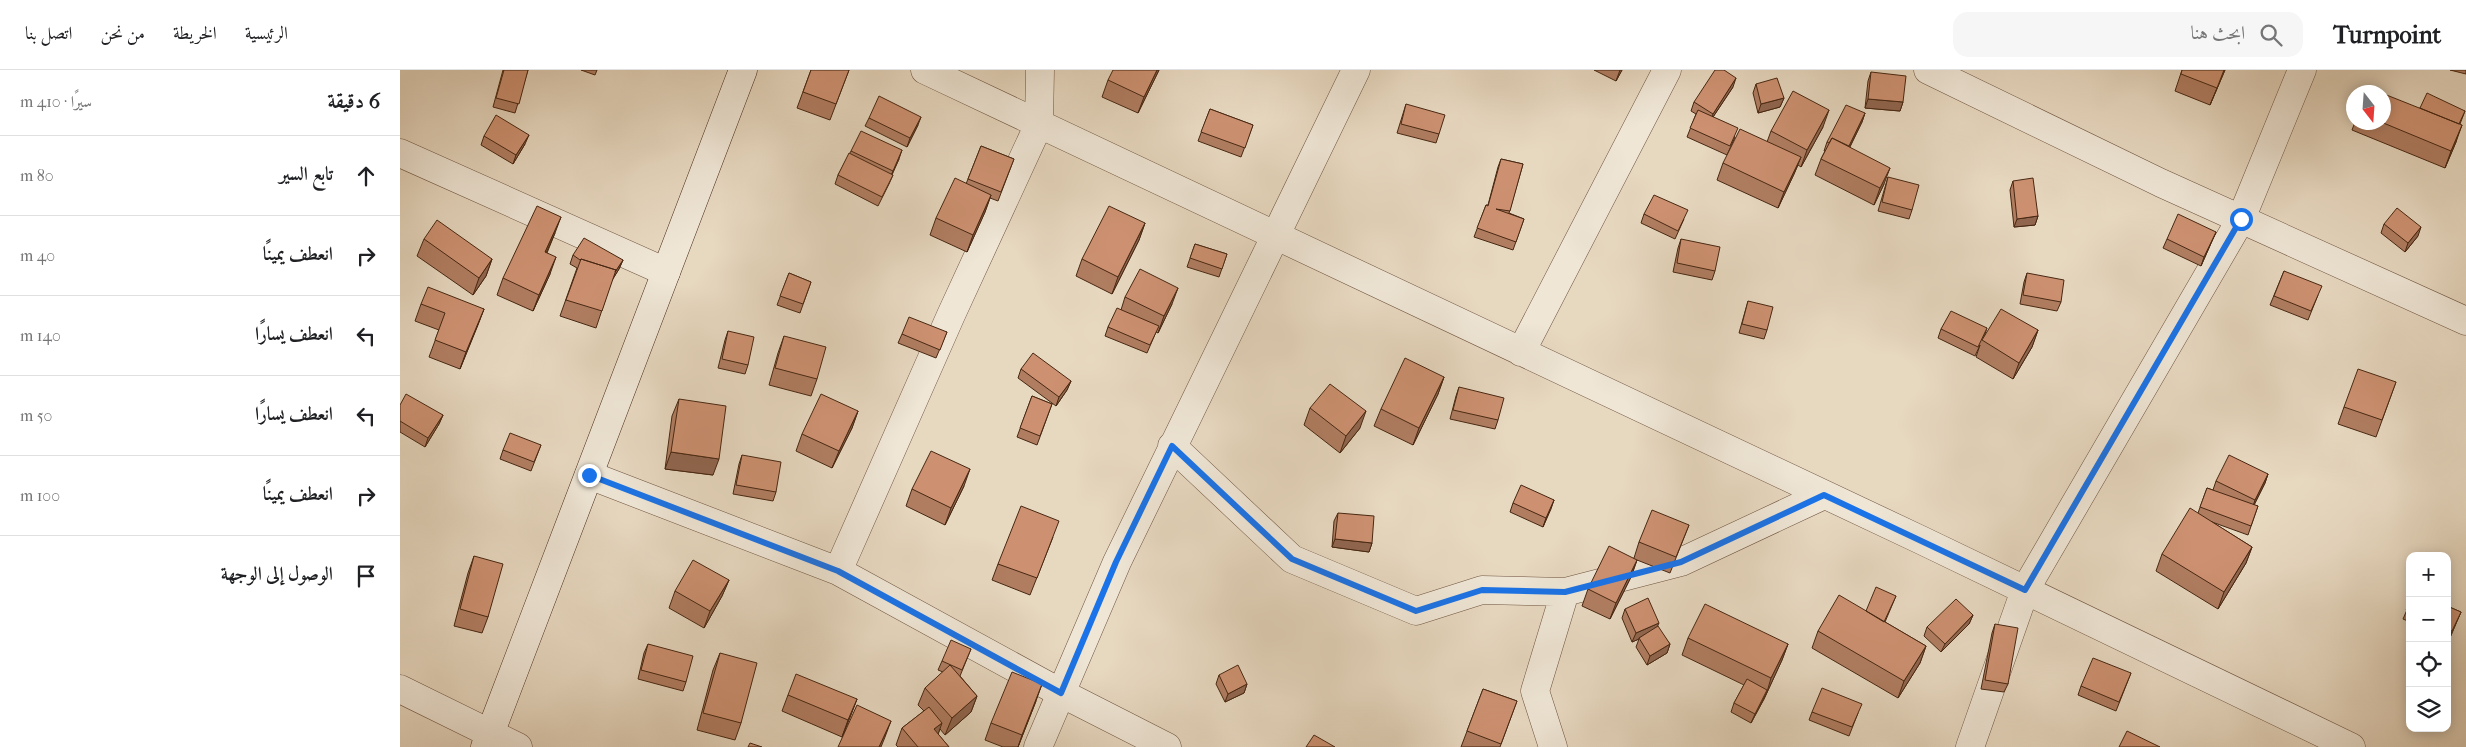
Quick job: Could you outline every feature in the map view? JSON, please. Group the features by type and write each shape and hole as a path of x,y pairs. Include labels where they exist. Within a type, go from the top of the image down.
{"street":[{"path":"488,740 744,70"},
{"path":"925,70 2025,590 2351,747"},
{"path":"838,571 951,315 1039,124 1040,70"},
{"path":"1038,747 1116,562 1356,70"},
{"path":"1521,352 1667,70"},
{"path":"1928,70 2241,219 2466,321"},
{"path":"1970,747 2025,590 2241,219 2302,70"},
{"path":"400,152 666,272"},
{"path":"1172,446 1292,559 1416,611 1482,590 1565,592 1681,562 1824,495"},
{"path":"589,475 838,571 1061,693 1168,747"},
{"path":"1553,747 1536,691 1565,592"},
{"path":"400,689 488,740 518,747"}],"building":[{"path":"504,70 528,70 519,104 496,98"},
{"path":"811,70 849,70 836,104 803,92"},
{"path":"1113,70 1157,70 1144,97 1108,80"},
{"path":"1715,70 1724,70 1736,78 1713,114 1694,102"},
{"path":"2182,70 2224,70 2217,88 2181,74"},
{"path":"1871,72 1906,76 1903,102 1868,99"},
{"path":"1777,78 1784,98 1761,104 1756,84"},
{"path":"1793,91 1829,110 1807,150 1771,131"},
{"path":"2427,93 2465,111 2459,124 2420,108"},
{"path":"879,96 921,117 910,138 869,118"},
{"path":"2391,97 2462,125 2451,151 2391,126"},
{"path":"1406,104 1445,115 1439,134 1401,124"},
{"path":"1846,105 1865,113 1849,146 1832,138 1829,143 1827,142"},
{"path":"1210,109 1253,125 1245,148 1201,132"},
{"path":"1698,110 1738,128 1730,146 1690,128"},
{"path":"496,115 529,135 516,155 484,136"},
{"path":"1740,129 1801,157 1784,192 1723,163"},
{"path":"861,131 902,150 893,171 851,151"},
{"path":"1832,138 1890,168 1880,188 1821,159"},
{"path":"981,146 1014,159 1001,192 968,179"},
{"path":"849,153 893,175 882,197 838,175"},
{"path":"1501,159 1523,164 1510,211 1496,209 1524,219 1516,242 1477,228 1486,205 1488,206"},
{"path":"1888,177 1919,185 1912,210 1882,202"},
{"path":"955,178 991,195 973,235 936,218"},
{"path":"2033,178 2038,216 2017,219 2013,181"},
{"path":"1654,195 1688,210 1678,231 1644,214"},
{"path":"537,206 561,217 545,252 556,257 539,295 503,278"},
{"path":"1109,206 1145,223 1118,277 1082,259"},
{"path":"2397,208 2421,227 2408,243 2384,224"},
{"path":"2178,214 2216,232 2204,257 2167,239"},
{"path":"437,220 492,259 479,278 424,239"},
{"path":"584,238 623,260 615,272 616,270 580,260 573,255"},
{"path":"1681,239 1720,247 1715,271 1677,263"},
{"path":"1195,244 1227,254 1222,269 1190,258"},
{"path":"581,259 616,270 602,311 566,300"},
{"path":"1140,269 1178,288 1164,316 1125,297"},
{"path":"2284,271 2322,286 2311,311 2274,296"},
{"path":"789,273 811,282 803,304 780,296"},
{"path":"2027,273 2064,280 2061,302 2023,295"},
{"path":"428,287 484,309 466,352 435,340 445,313 421,304"},
{"path":"1748,301 1773,307 1767,330 1742,324"},
{"path":"1117,308 1159,326 1150,345 1108,327"},
{"path":"2001,309 2038,330 2019,363 1982,340"},
{"path":"1951,311 1987,328 1978,347 1941,329"},
{"path":"909,317 947,332 940,350 902,334"},
{"path":"728,331 754,337 748,365 722,359"},
{"path":"784,336 826,347 817,379 775,368"},
{"path":"1033,353 1071,381 1059,397 1021,369"},
{"path":"1405,358 1444,377 1419,428 1381,409"},
{"path":"2358,369 2396,382 2382,420 2344,407"},
{"path":"1330,384 1366,411 1346,436 1310,408"},
{"path":"1459,387 1504,398 1498,420 1453,410"},
{"path":"406,394 443,415 428,438 400,421 400,405"},
{"path":"821,394 858,411 839,451 802,434"},
{"path":"1032,396 1052,404 1040,436 1020,428"},
{"path":"679,399 726,406 719,459 671,452"},
{"path":"510,433 541,445 534,462 503,450"},
{"path":"931,451 970,469 951,508 912,489"},
{"path":"742,455 781,462 776,492 736,485"},
{"path":"2229,455 2268,474 2255,500 2216,481"},
{"path":"1521,485 1554,500 1546,518 1513,503"},
{"path":"2207,488 2258,506 2251,526 2200,507"},
{"path":"1021,506 1059,521 1037,578 998,564"},
{"path":"2190,508 2252,547 2224,592 2162,554"},
{"path":"1652,510 1689,525 1676,557 1639,542"},
{"path":"1338,513 1374,516 1372,543 1335,539"},
{"path":"1609,546 1637,560 1616,603 1588,589"},
{"path":"474,556 503,564 488,617 460,609"},
{"path":"693,560 729,580 710,611 675,591"},
{"path":"1876,587 1896,596 1884,622 1866,611"},
{"path":"1839,595 1926,646 1904,681 1818,631"},
{"path":"1648,598 1659,623 1636,633 1625,609"},
{"path":"1956,599 1973,615 1945,644 1927,627"},
{"path":"1705,604 1788,644 1771,678 1688,638"},
{"path":"2451,608 2461,612 2451,631"},
{"path":"1995,624 2018,628 2008,684 1985,680"},
{"path":"1658,626 1670,644 1650,656 1639,638"},
{"path":"951,640 971,649 962,670 942,661"},
{"path":"648,644 693,656 686,682 641,670"},
{"path":"720,653 757,663 741,723 703,713"},
{"path":"2093,658 2131,673 2119,702 2081,686"},
{"path":"950,665 977,696 952,718 925,688"},
{"path":"1238,665 1247,684 1228,694 1219,675"},
{"path":"1012,672 1042,684 1022,735 991,723"},
{"path":"796,674 857,699 848,720 788,695"},
{"path":"1747,679 1767,690 1755,714 1734,703"},
{"path":"1822,688 1862,704 1852,727 1812,712"},
{"path":"1483,689 1517,701 1501,744 1467,731"},
{"path":"857,705 891,721 879,747 838,747"},
{"path":"929,707 942,723 934,729 949,747 918,747 902,728"},
{"path":"2127,731 2160,747 2119,747"},
{"path":"1314,735 1335,747 1306,747"},
{"path":"750,743 762,747 748,747"}],"route":[{"path":"589,475 838,571 1061,693 1116,562 1172,446 1292,559 1416,611 1482,590 1565,592 1681,562 1824,495 2025,590 2241,219"}]}
